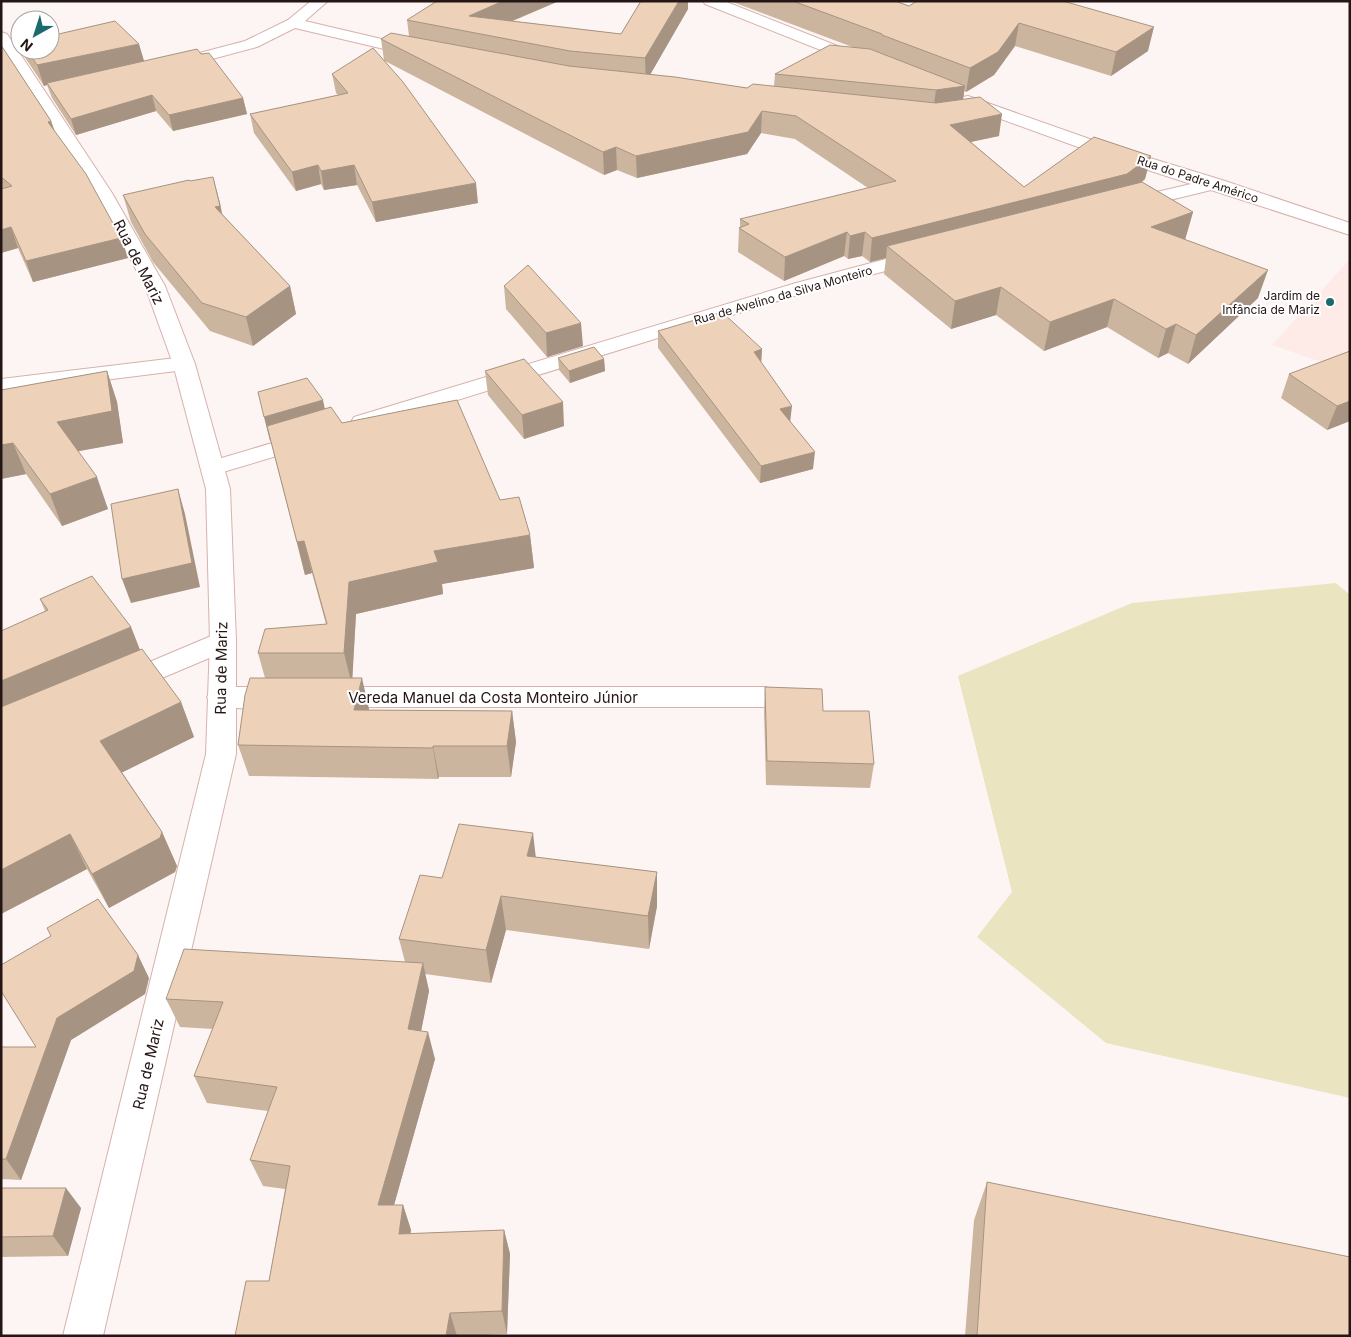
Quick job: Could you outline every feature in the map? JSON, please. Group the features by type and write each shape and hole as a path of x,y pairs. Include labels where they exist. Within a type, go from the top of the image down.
{"street":[{"path":"164,66 251,44 293,23 321,1"},
{"path":"710,1 881,68"},
{"path":"293,23 388,46 436,55"},
{"name":"Rua de Mariz","path":"1,37 49,92 155,286 184,364 218,489 223,641 221,754 83,1336"},
{"name":"Rua do Padre Américo","path":"954,95 1095,147 1215,184 1350,229"},
{"path":"958,115 992,110"},
{"path":"1110,208 1215,184"},
{"name":"Rua de Avelino da Silva Monteiro","path":"213,468 803,286 937,252"},
{"path":"1,386 184,364"},
{"path":"99,695 223,641"},
{"name":"Vereda Manuel da Costa Monteiro Júnior","path":"221,697 766,697"}],"shaded area":[{"name":"Jardim de Infância de Mariz","path":"1350,259 1350,372 1272,345"},
{"path":"1336,583 1350,595 1350,1098 1106,1043 977,937 1012,892 958,676 1132,603"}],"building":[{"path":"437,1 503,1 469,16 621,34 641,1 679,1 645,58 570,51 407,20"},
{"path":"793,1 895,1 909,6 917,1 1063,1 1154,27 1116,52 1019,23 998,52 970,68"},
{"path":"115,21 139,44 37,65 34,60 60,60 60,34"},
{"path":"391,33 569,66 675,77 747,88 753,84 936,103 980,97 1002,114 950,125 1024,187 1094,137 1151,156 1127,174 872,238 865,232 850,236 847,232 785,257 739,228 749,224 740,219 896,181 796,116 762,111 748,132 636,156 616,147 603,152 381,39"},
{"path":"1,45 51,121 48,122 86,174 121,238 26,261 11,227 1,230 1,189 12,186 1,177"},
{"path":"830,45 870,49 965,86 936,90 775,74"},
{"path":"373,48 403,82 476,183 372,202 354,165 321,171 318,165 292,172 250,114 348,93 332,74"},
{"path":"197,49 201,54 209,53 243,98 169,115 152,95 71,119 47,83"},
{"path":"213,177 220,206 215,207 290,286 246,317 202,303 145,234 123,195 189,180"},
{"path":"1142,182 1193,212 1151,227 1268,270 1196,335 1176,324 1166,329 1114,299 1050,322 1001,287 955,301 887,246"},
{"path":"528,265 581,323 546,333 504,286"},
{"path":"722,312 762,349 754,352 792,406 780,409 815,452 761,466 658,331"},
{"path":"594,347 604,359 569,371 558,358"},
{"path":"1350,351 1350,401 1337,406 1289,374"},
{"path":"524,359 563,402 522,415 485,371"},
{"path":"107,371 112,411 57,422 97,477 50,494 13,443 1,445 1,390"},
{"path":"307,378 323,400 264,417 258,392"},
{"path":"457,400 500,500 519,497 530,535 434,551 438,562 349,582 344,653 258,653 265,629 327,624 304,541 297,542 267,426 331,407 342,423"},
{"path":"178,489 192,563 122,579 111,504"},
{"path":"92,576 131,627 1,681 1,631 48,610 40,599"},
{"path":"142,649 181,702 100,741 162,832 160,838 92,874 70,834 1,870 1,707"},
{"path":"250,678 362,678 354,710 512,711 507,746 433,746 433,748 238,745 245,695"},
{"path":"765,687 822,689 823,711 869,711 874,764 767,761"},
{"path":"459,824 533,833 527,856 657,872 648,916 501,896 486,950 399,939 420,875 442,878"},
{"path":"98,899 138,955 134,971 57,1018 6,1159 1,1159 1,1047 36,1047 1,991 1,965 51,936 47,928"},
{"path":"184,949 423,963 408,1029 428,1032 378,1205 403,1205 399,1234 504,1230 502,1311 450,1313 446,1336 235,1336 246,1281 269,1281 290,1166 250,1160 277,1087 194,1076 223,1002 166,999"},
{"path":"987,1182 1350,1257 1350,1336 977,1336"},
{"path":"1,1188 66,1188 53,1236 1,1237"}],"place":[{"name":"Jardim de Infância de Mariz","path":"1330,302"}]}
